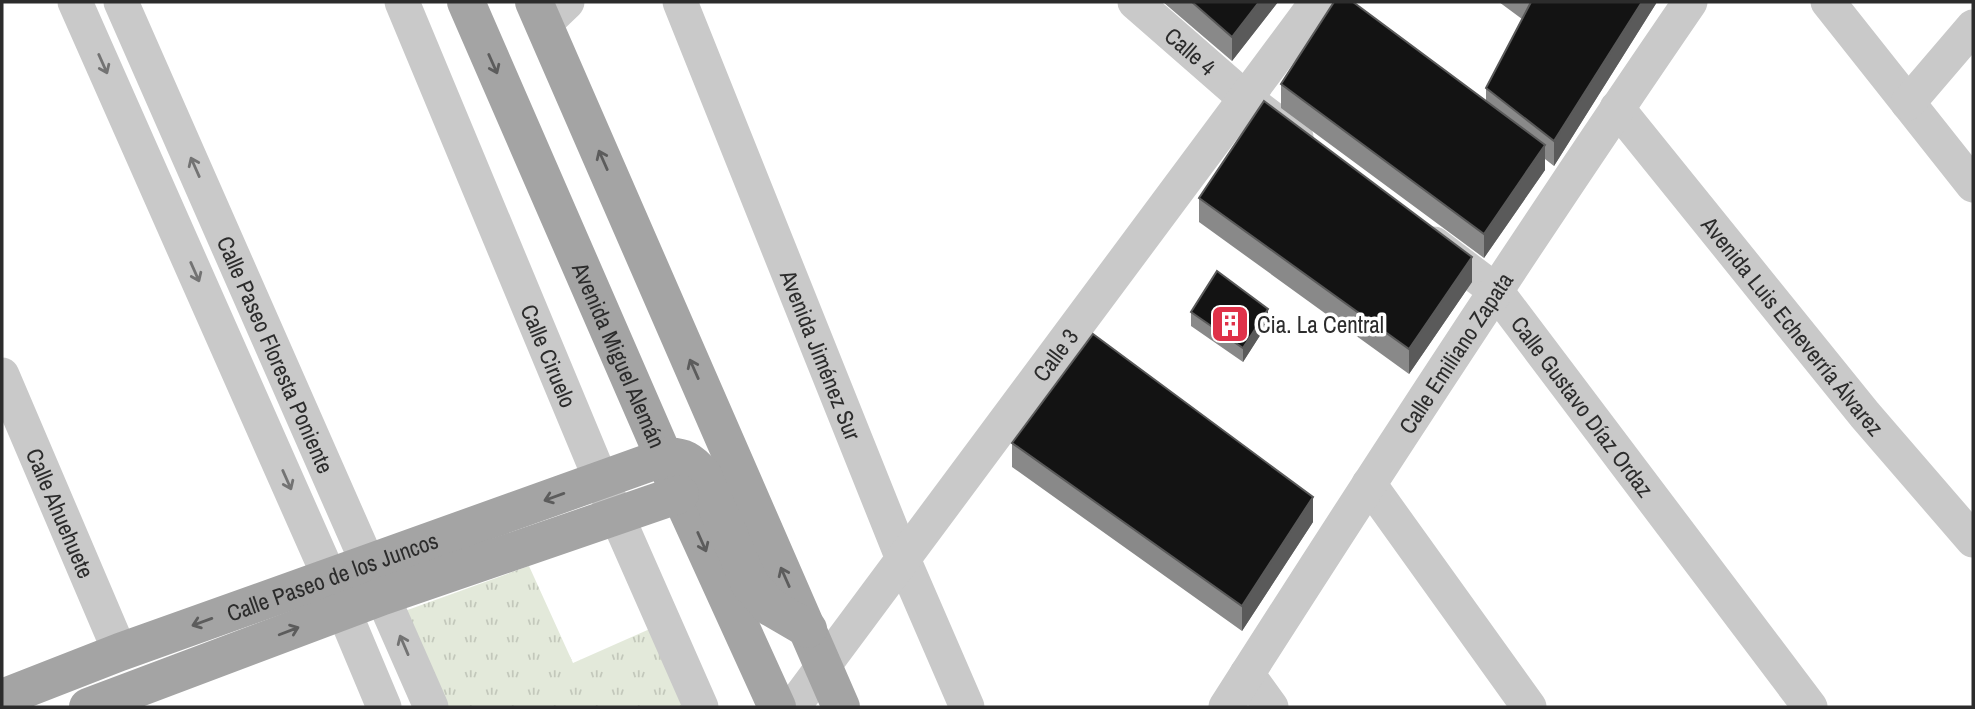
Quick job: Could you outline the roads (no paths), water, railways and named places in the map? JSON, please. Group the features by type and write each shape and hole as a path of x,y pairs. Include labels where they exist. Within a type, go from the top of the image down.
{"main road":[{"name":"Avenida Miguel Alemán","path":"466,2 680,494 777,707"},
{"path":"548,9 841,707"},
{"name":"Calle Paseo de los Juncos","path":"375,580 601,480 665,457"},
{"path":"665,457 685,458 694,464 703,475 754,590 770,607 808,629"},
{"name":"Calle Paseo de los Juncos","path":"2,698 120,652 375,580 617,517 680,494"},
{"name":"Calle Paseo de los Juncos","path":"88,707 141,698 336,593"}],"street":[{"name":"Calle Paseo Floresta Poniente","path":"75,2 384,707"},
{"name":"Calle Paseo Floresta Poniente","path":"121,2 430,707"},
{"name":"Calle Ciruelo","path":"402,2 601,480 701,707"},
{"name":"Avenida Jiménez Sur","path":"680,2 903,559 967,707"},
{"name":"Calle 4","path":"1135,2 1246,99"},
{"name":"Calle 3","path":"793,707 1317,2"},
{"name":"Calle Emiliano Zapata","path":"1226,707 1496,291 1690,2"},
{"path":"1828,2 1973,185"},
{"path":"1908,103 1973,27"},
{"path":"1246,99 1322,158"},
{"name":"Avenida Luis Echeverría Álvarez","path":"1617,108 1865,415 1973,540"},
{"path":"171,217 209,200"},
{"name":"Calle Gustavo Díaz Ordaz","path":"1409,224 1496,291 1810,707"},
{"name":"Calle Ahuehuete","path":"2,376 120,652"},
{"path":"1369,484 1529,707"},
{"path":"1247,674 1271,707"}],"place":[{"name":"Cia. La Central","path":"1230,324"}]}
